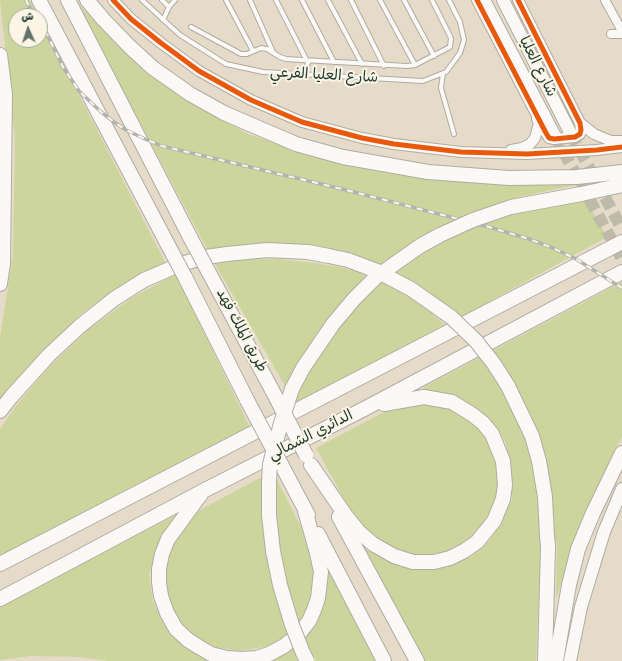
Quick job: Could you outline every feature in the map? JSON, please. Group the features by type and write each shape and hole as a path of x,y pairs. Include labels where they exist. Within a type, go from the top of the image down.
{"highway":[{"name":"طريق الملك فهد","path":"39,0 185,277 247,400 384,661"},
{"name":"طريق الملك فهد","path":"68,0 191,239 417,661"},
{"path":"87,0 103,19 153,68 190,94 224,113 296,144 343,157 428,172 509,178 577,177 622,172"},
{"path":"0,55 4,94 2,218 3,262 0,284"},
{"path":"308,661 303,653 292,624 280,585 273,551 269,515 270,464 292,389 303,368 333,324 354,299 376,277 420,246 473,220 511,208 622,185"},
{"name":"الدائري الشمالي","path":"0,564 622,242"},
{"path":"0,411 10,397 49,355 80,326 114,299 144,280 181,264 206,257 267,250 308,252 348,260 378,271 411,288 451,318 476,341 494,364 508,386 532,436 539,461 545,497 548,546 545,661"},
{"name":"الدائري الشمالي","path":"0,599 205,490 366,408 622,272"},
{"path":"308,460 346,516 359,532 373,544 394,556 403,560 434,562 450,558 477,542 486,533 494,521 503,499 505,478 503,461 498,447 492,434 483,423 463,408 452,402 424,397 366,408"},
{"path":"556,661 569,585 578,549 622,452"},
{"path":"205,490 168,539 162,554 158,582 167,613 176,629 188,640 211,654 227,658 257,658 269,654 284,646 299,634 309,621 318,598 321,572 304,507"}],"main road":[{"name":"شارع العليا","path":"484,0 555,136"},
{"name":"شارع العليا","path":"503,0 571,134"},
{"path":"570,661 581,607 604,532 621,491"}],"street":[{"path":"113,0 131,19 160,43 199,71 251,100 302,122 362,138 394,144 427,149 487,154 555,153 622,147"},
{"path":"477,0 549,138 575,137 580,134 582,130 580,123 518,0"},
{"path":"605,0 622,32 610,34"},
{"path":"487,154 522,148 530,144 535,138 539,123 534,109"},
{"path":"580,123 594,134 611,141 622,142"}],"lane":[{"name":"شارع العليا الفرعي","path":"142,0 180,35 226,64 263,72 423,81 446,72 460,53 464,40 460,22 449,0"},
{"path":"162,0 169,7"},
{"path":"163,20 169,7 175,0"},
{"path":"226,0 253,51"},
{"path":"250,0 274,54"},
{"path":"276,0 308,63 303,75"},
{"path":"302,0 334,62"},
{"path":"328,0 362,64"},
{"path":"351,0 384,66"},
{"path":"380,0 415,65"},
{"path":"404,0 434,56"},
{"path":"191,27 242,54 247,54 261,48 267,49 286,59 384,66 407,66 415,65 450,47 451,38 432,0"},
{"path":"443,73 442,88 454,134"}],"green space":[{"path":"0,0 30,0 34,8 8,8 8,48 48,48 48,35 166,264 135,278 84,311 45,349 0,399 0,337 13,255 15,139"},
{"path":"77,3 116,44 187,101 250,135 353,167 438,179 568,182 575,185 519,197 522,212 586,200 607,237 461,317 412,280 329,250 249,246 207,249"},
{"path":"242,259 279,259 345,268 368,276 398,290 429,311 445,325 296,405 215,264"},
{"path":"176,274 250,428 0,559 0,429 16,406 48,368 88,330 133,297"},
{"path":"622,282 622,437 576,538 556,599 557,542 541,541 536,661 423,661 374,569 365,549 393,564 417,567 444,568 472,556 490,540 500,524 512,499 512,470 505,441 486,415 458,398 433,391 422,390 424,387"},
{"path":"414,404 445,407 466,416 487,438 498,470 496,497 484,523 470,538 445,553 416,555 392,547 371,535 355,519 316,448 386,411"},
{"path":"273,471 300,525 312,559 314,587 305,614 284,638 269,646 239,651 216,647 194,636 174,615 165,592 167,557 177,532 200,510"},
{"path":"185,510 158,544 149,574 153,602 168,631 192,650 218,661 109,661 79,657 31,656 0,660 0,607"},
{"path":"329,567 379,661 256,661 291,648 313,630 325,602"}],"tunnel":[{"path":"571,134 622,229"},
{"path":"555,136 622,259"}],"railway":[{"path":"26,0 30,8"},
{"path":"48,36 63,67 79,91 114,122 126,130 145,139 162,146 342,189 489,227 529,239 576,259 622,288"}],"cycle path":[{"path":"113,0 131,19 199,71 251,100 302,122 362,138 394,144 461,152 527,154 622,147"},
{"path":"477,0 549,138 575,137 580,134 580,123 518,0"}]}
